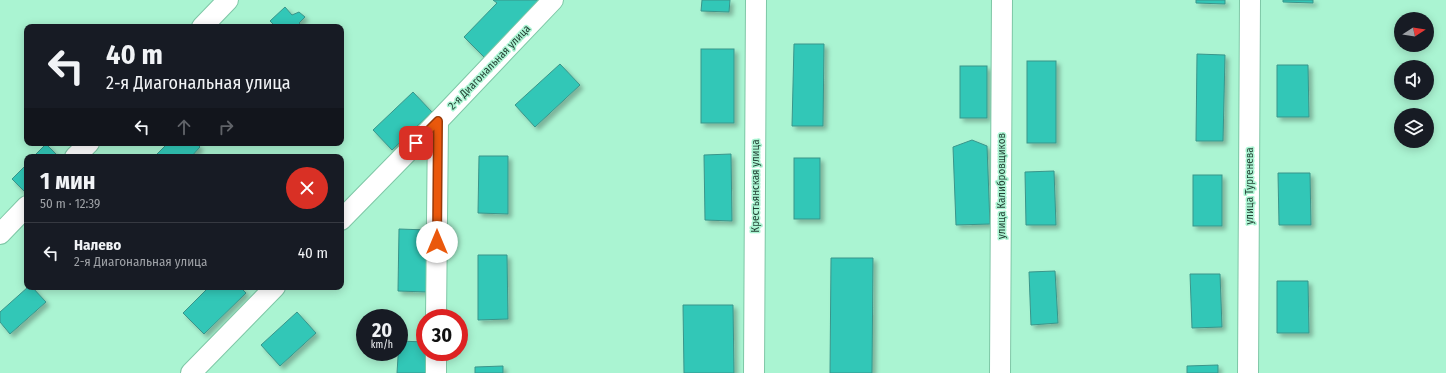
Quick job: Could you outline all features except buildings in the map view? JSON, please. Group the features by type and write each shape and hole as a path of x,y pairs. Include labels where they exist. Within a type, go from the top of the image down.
{"street":[{"path":"205,24 228,0"},
{"name":"2-я Диагональная улица","path":"344,217 553,0"},
{"name":"Крестьянская улица","path":"754,373 756,0"},
{"name":"улица Калибровщиков","path":"1000,373 1002,0"},
{"name":"улица Тургенева","path":"1248,373 1250,0"},
{"path":"436,309 438,121"},
{"path":"78,154 85,146"},
{"path":"0,234 24,209"},
{"path":"191,373 272,290"},
{"path":"436,361 436,373"}],"route":[{"path":"416,143 438,121 437,242"}]}
